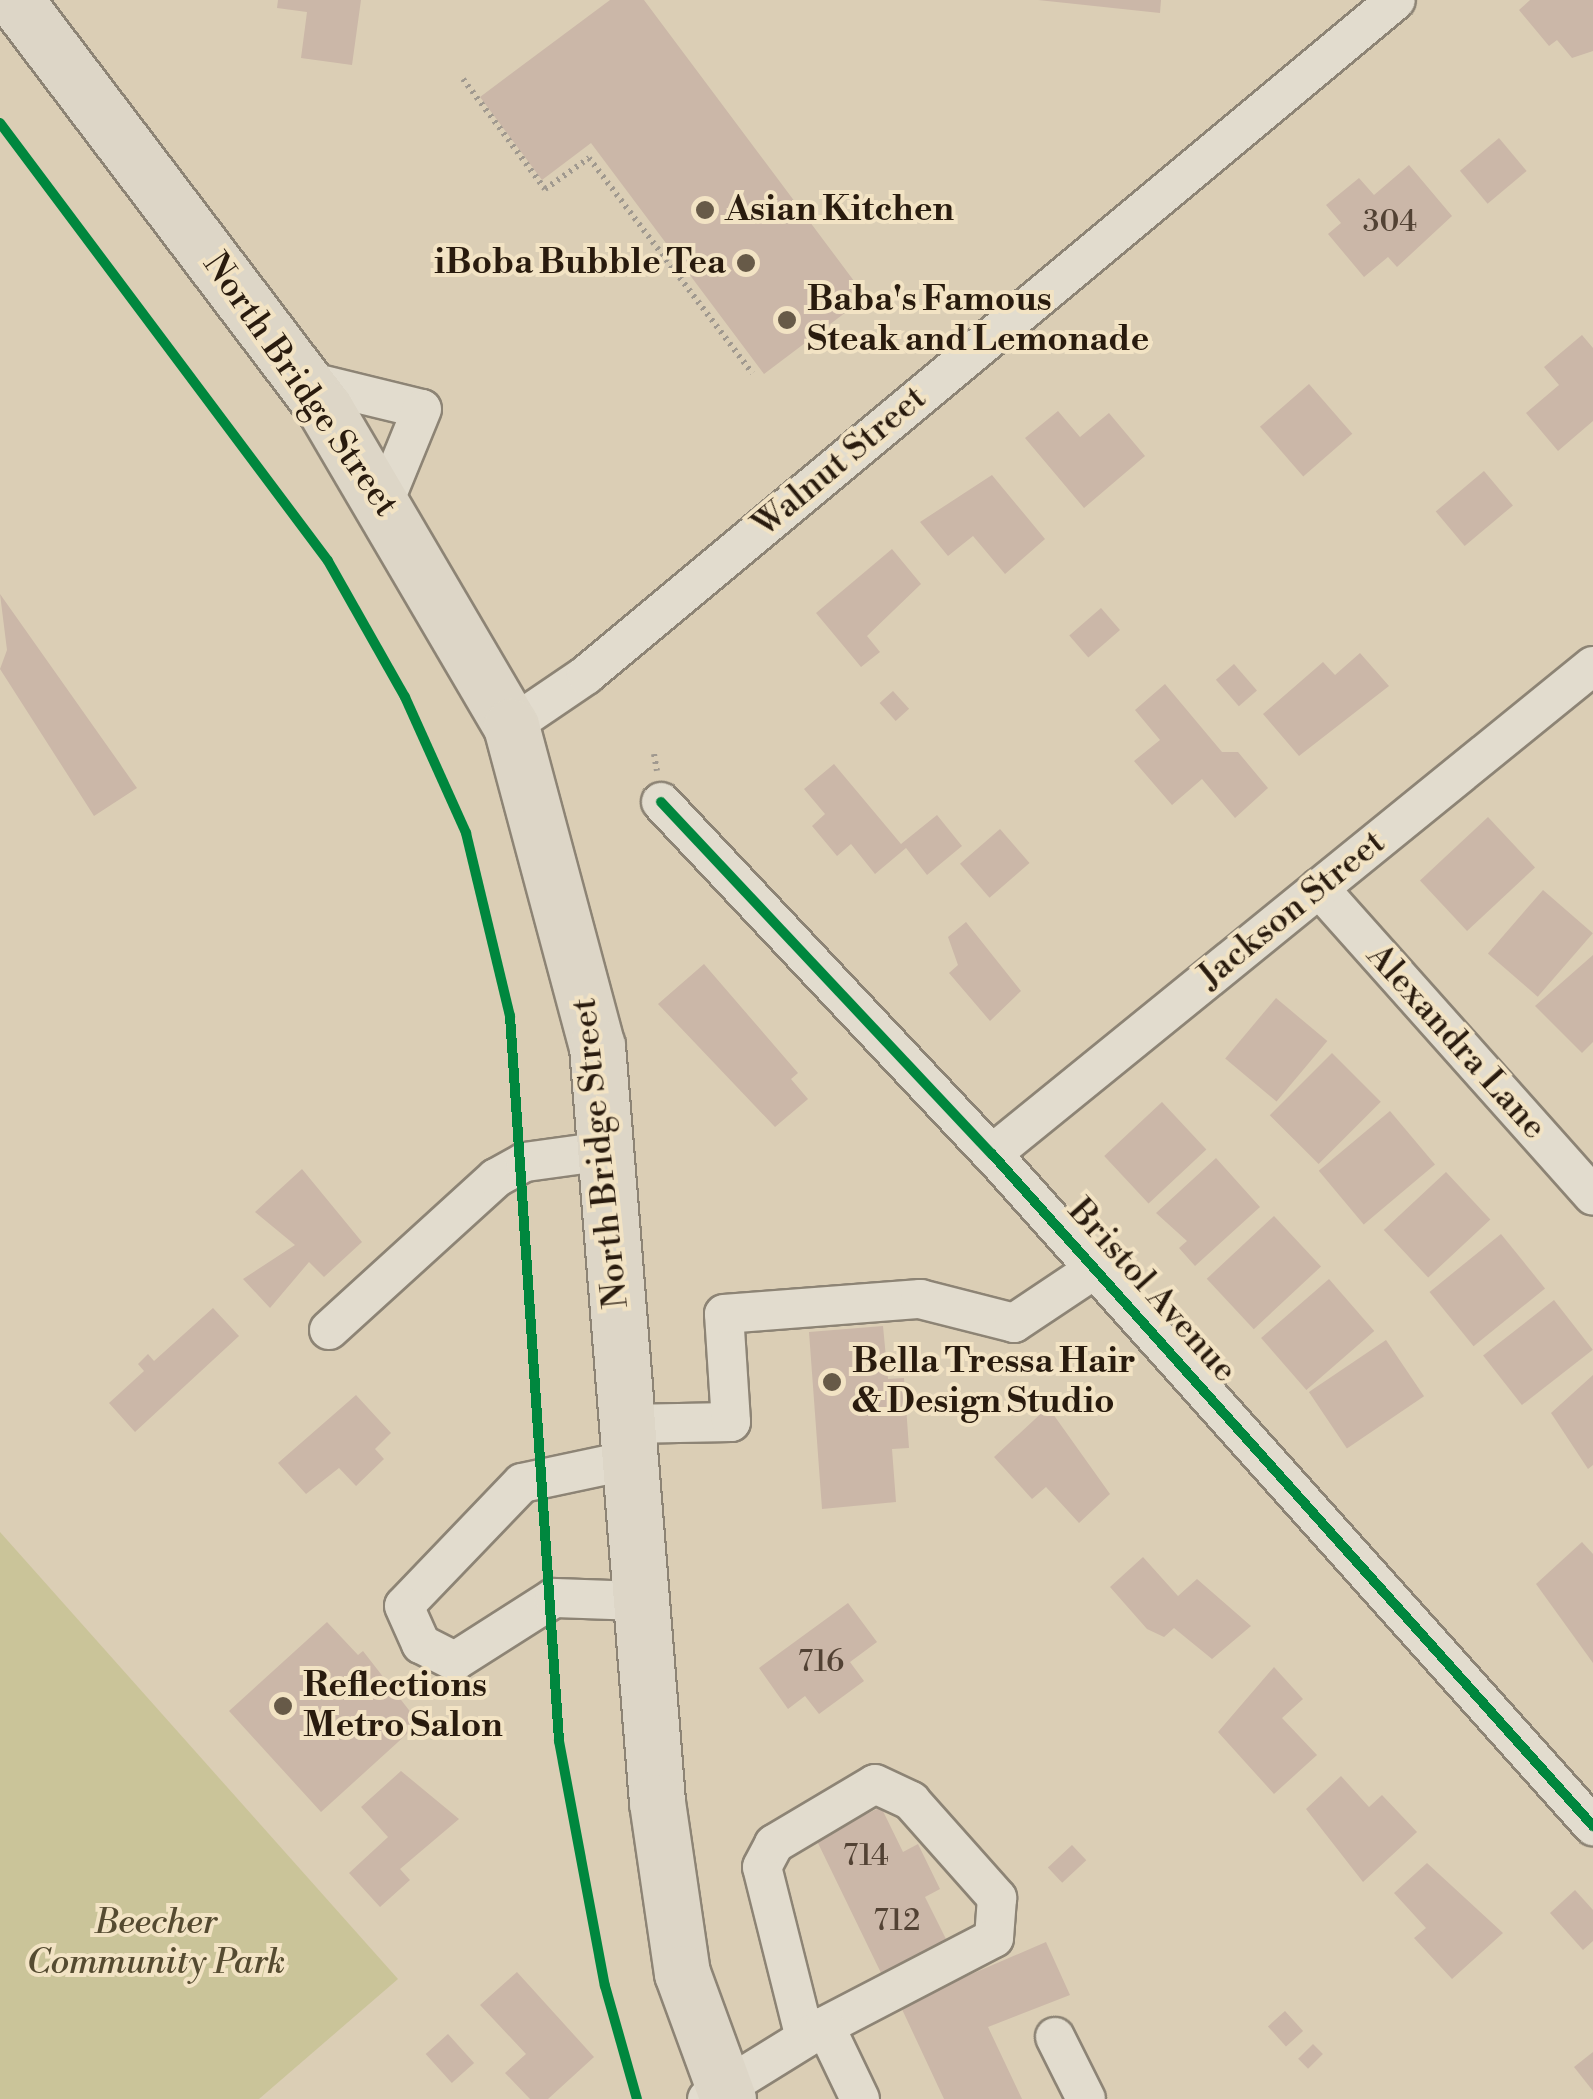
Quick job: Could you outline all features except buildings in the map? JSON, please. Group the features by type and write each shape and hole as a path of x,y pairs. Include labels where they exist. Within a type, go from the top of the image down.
{"highway":[{"name":"North Bridge Street","path":"16,0 303,380 384,502 512,726 597,1046 641,1601 682,1973 719,2095"}],"street":[{"name":"Walnut Street","path":"512,726 586,674 1396,0"},
{"path":"303,380 422,409 384,502"},
{"name":"Jackson Street","path":"992,1154 1593,666"},
{"name":"Bristol Avenue","path":"661,802 992,1154 1593,1826"},
{"name":"Alexandra Lane","path":"1319,888 1593,1196"},
{"path":"329,1330 496,1178 525,1162 605,1151"},
{"path":"641,1601 554,1598 455,1661 421,1644 404,1606 522,1482 628,1442 731,1422 724,1314 920,1299 1014,1323 1095,1269"},
{"path":"719,2095 815,2032 994,1938 997,1898 911,1800 875,1784 774,1844 762,1867 815,2032 860,2099"},
{"path":"1055,2037 1086,2099"}],"path":[{"path":"463,79 545,189 588,158 752,373"},
{"path":"719,330 726,324"}],"green space":[{"name":"Beecher Community Park","path":"0,1532 398,1979 259,2099 0,2099"}],"cycle path":[{"path":"0,123 328,561 405,697 466,833 510,1016 559,1741 605,1986 637,2099"},
{"path":"661,802 992,1154 1593,1826"}],"place":[{"name":"Asian Kitchen","path":"705,210"},
{"name":"iBoba Bubble Tea","path":"746,263"},
{"name":"Baba's Famous Steak and Lemonade","path":"787,320"},
{"name":"Bella Tressa Hair & Design Studio","path":"832,1382"},
{"name":"Reflections Metro Salon","path":"283,1706"}]}
